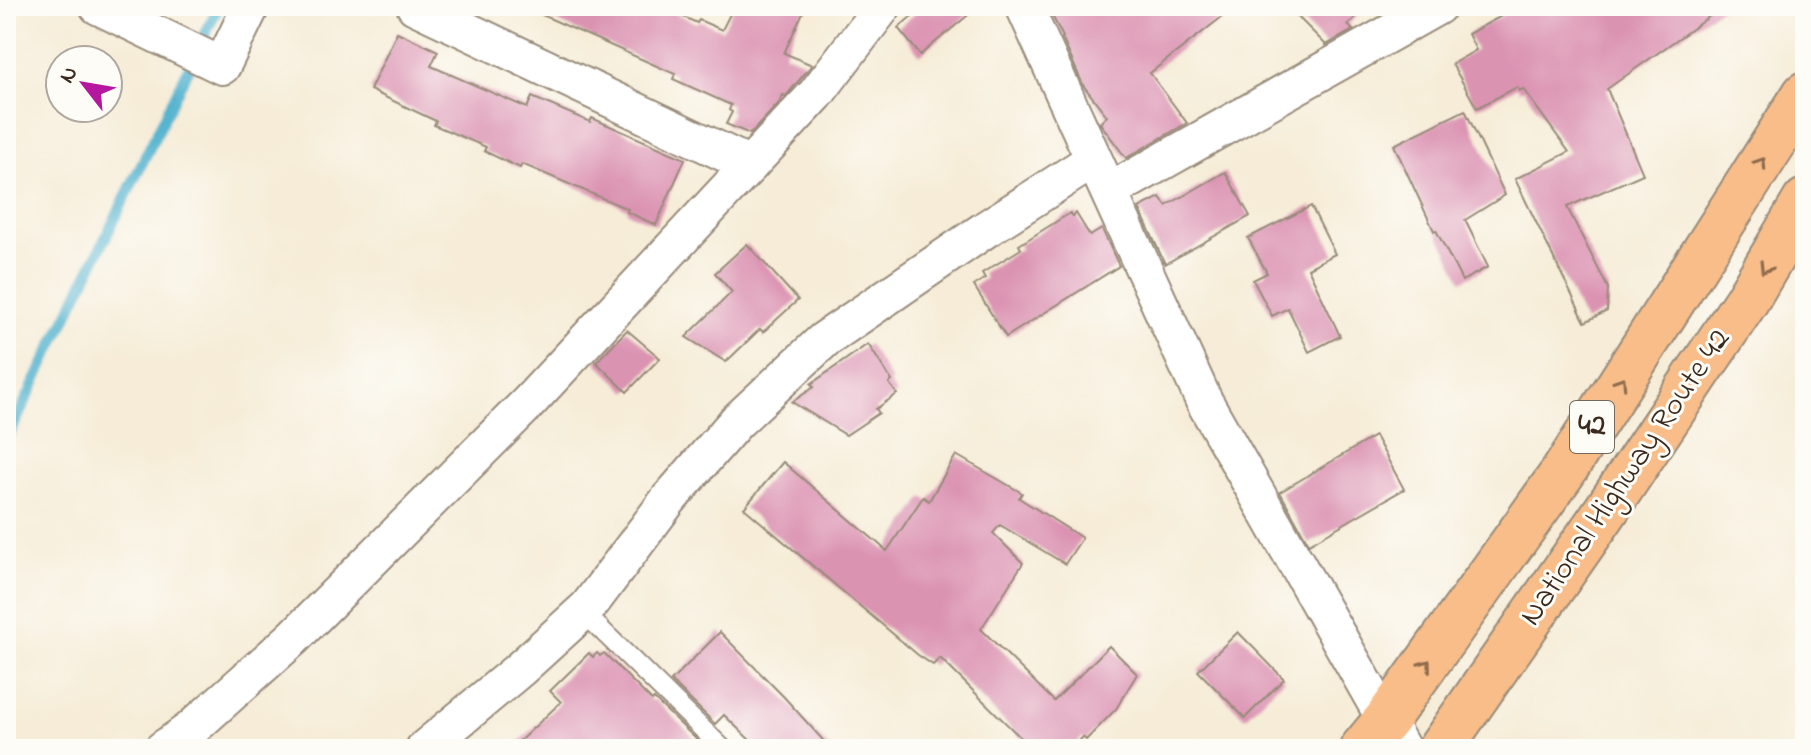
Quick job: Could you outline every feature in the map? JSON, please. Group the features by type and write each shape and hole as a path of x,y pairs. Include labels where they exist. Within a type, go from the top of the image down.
{"highway":[{"name":"National Highway Route 42","path":"1383,739 1564,471 1805,94"},
{"name":"National Highway Route 42","path":"1440,749 1605,512 1746,301 1805,201"}],"street":[{"path":"98,6 222,66 251,6"},
{"path":"415,6 750,165"},
{"path":"163,749 190,730 293,638 528,403 816,94 883,6"},
{"path":"1024,6 1204,401 1383,739"},
{"path":"1110,191 1438,6"},
{"path":"424,749 583,612 669,499 736,422 824,340 1093,160"}],"lane":[{"path":"583,612 723,749"}],"building":[{"path":"522,6 659,6 722,30 734,6 806,6 784,53 812,65 750,134 726,124 732,112 729,110 731,105 673,79 675,74"},
{"path":"924,6 979,6 920,55 898,28"},
{"path":"1047,6 1236,6 1150,73 1187,123 1126,158 1100,123 1107,116 1083,85"},
{"path":"1287,6 1367,6 1348,25 1353,30 1326,45"},
{"path":"1520,6 1724,6 1607,89 1643,174 1567,207 1608,288 1607,311 1585,322 1515,179 1569,152 1523,89 1519,91 1517,87 1477,108 1452,64 1476,50 1468,34"},
{"path":"397,32 438,51 431,66 527,108 532,97 590,122 592,118 685,159 656,225 627,212 628,209 522,164 520,168 484,151 486,147 434,125 436,121 370,90"},
{"path":"1465,110 1505,195 1465,220 1488,267 1462,281 1434,231 1394,145"},
{"path":"1225,172 1250,216 1165,264 1139,208 1160,197 1166,206"},
{"path":"1311,206 1335,254 1308,268 1340,336 1309,352 1288,308 1272,316 1253,280 1267,273 1248,238"},
{"path":"1070,213 1073,216 1076,213 1090,236 1102,229 1119,266 1006,337 974,286 985,278 982,273"},
{"path":"747,244 798,300 763,332 760,329 726,362 686,337 732,292 715,273"},
{"path":"627,330 660,358 627,392 596,362"},
{"path":"868,344 897,394 876,409 879,413 846,435 792,402 814,387 811,384"},
{"path":"1375,436 1404,489 1309,544 1280,492"},
{"path":"956,455 1022,493 1019,498 1082,538 1065,564 1000,525 993,533 1023,563 981,629 1054,701 1109,646 1137,674 1116,709 1086,740 1083,737 1071,749 1032,749 940,658 933,665 918,655 744,508 783,462 887,551 923,497 929,501"},
{"path":"720,632 831,749 759,749 724,715 715,724 671,681"},
{"path":"1238,632 1284,679 1245,718 1198,671"},
{"path":"589,653 593,657 604,653 698,741 690,749 511,749 561,702 550,691"}],"waterway":[{"path":"6,441 219,6"}]}
